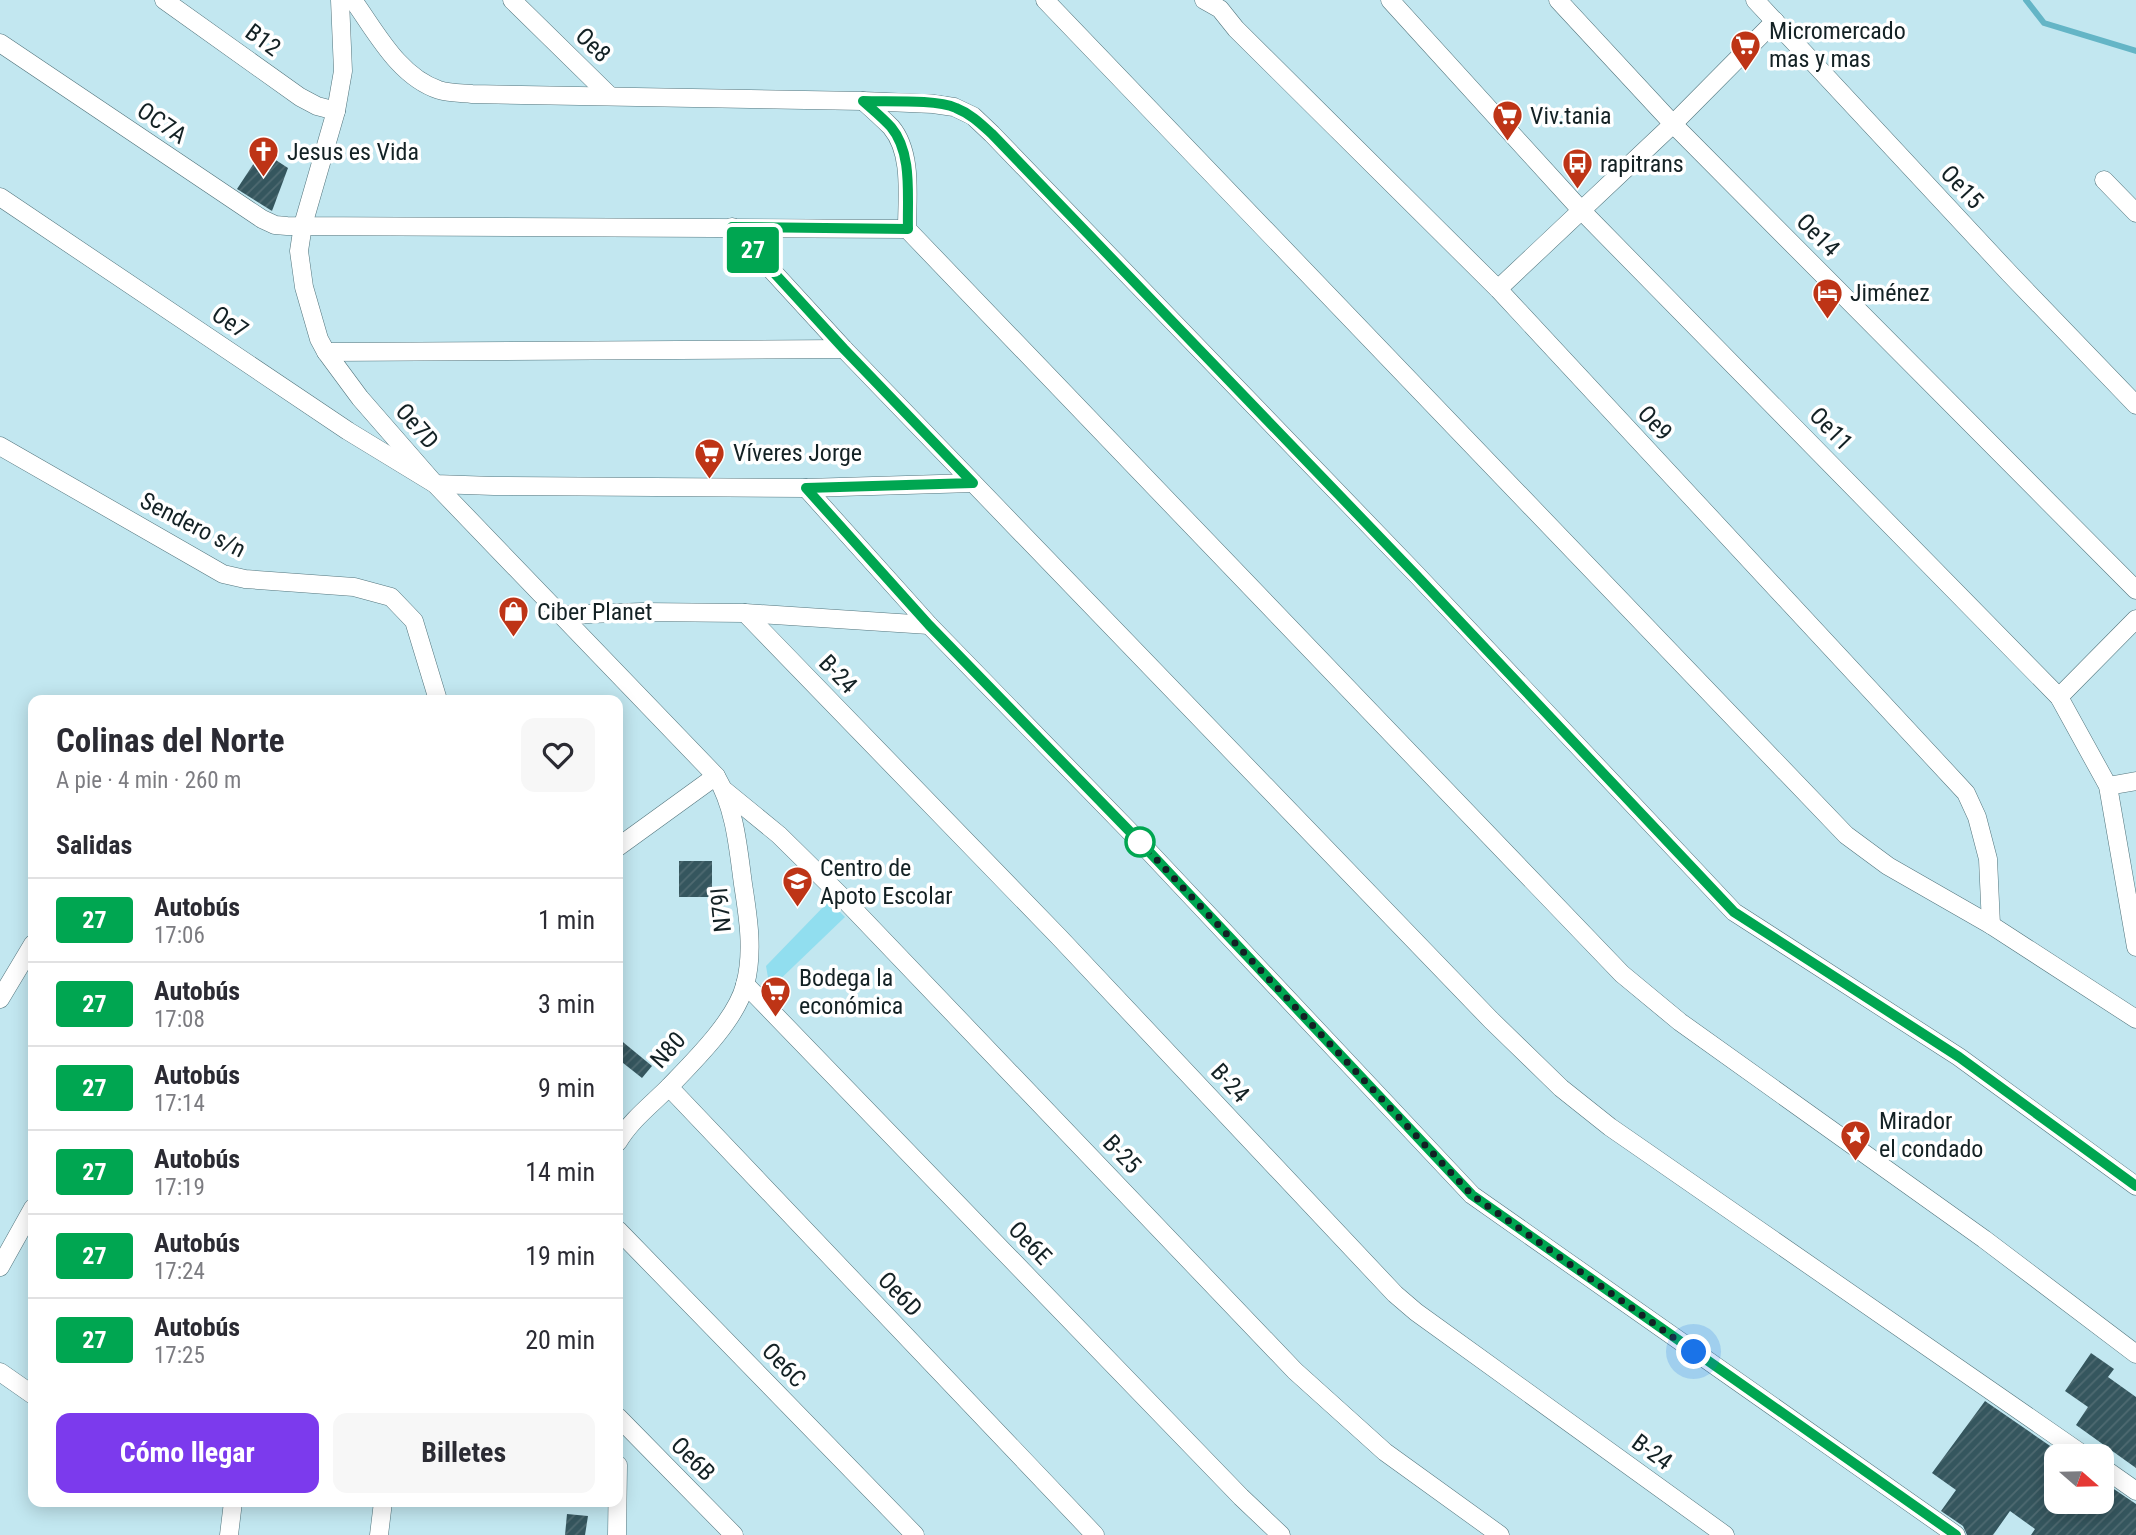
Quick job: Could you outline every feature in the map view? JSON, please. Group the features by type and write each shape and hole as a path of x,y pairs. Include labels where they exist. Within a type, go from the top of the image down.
{"street":[{"name":"B12","path":"164,0 300,97 317,106 336,111"},
{"name":"Oe7D","path":"340,0 343,71 336,111 303,225 299,251 304,287 319,339 360,398 435,484 720,783"},
{"path":"353,0 404,70 440,91 472,94 933,104 954,107 973,116 1416,575 1734,912 1959,1057 2136,1186"},
{"name":"Oe8","path":"512,0 610,96"},
{"path":"1045,0 1846,835 1888,866 1991,925 2136,1019"},
{"name":"Oe9","path":"1204,0 1220,9 1236,29 1498,289 1966,793 1977,817 1988,859 1991,925"},
{"name":"Oe11","path":"1390,0 1581,210 2059,697 2108,786 2136,947"},
{"name":"Oe14","path":"1558,0 1672,124 2136,590"},
{"name":"Oe15","path":"1755,0 2136,405"},
{"path":"1498,289 1672,124 1775,21"},
{"name":"OC7A","path":"0,43 262,219 275,225 908,229"},
{"path":"863,101 892,128 900,142 907,183 908,229 1622,974 1680,1022 1984,1239 2136,1354"},
{"path":"2104,180 2136,213"},
{"name":"Oe7","path":"0,197 348,431 435,484"},
{"path":"732,227 973,483 1491,1020 1561,1088 1609,1127 2068,1444"},
{"path":"326,352 844,349"},
{"name":"Sendero s/n","path":"0,446 223,574 245,579 354,587 391,597 414,621 436,695"},
{"path":"435,484 806,488 973,483"},
{"path":"806,488 929,625 1140,842 1472,1195 1956,1535"},
{"path":"562,615 642,612 745,613 929,625"},
{"name":"B-24","path":"745,613 1059,937 1395,1294 1416,1312 1725,1535"},
{"path":"2059,697 2136,619"},
{"path":"2108,786 2136,780"},
{"path":"623,844 720,783"},
{"name":"N79I","path":"720,783 731,810 748,920 745,985"},
{"name":"B-25","path":"720,783 779,835 842,897 1295,1371 1385,1452 1500,1535"},
{"path":"0,999 28,952"},
{"name":"N80","path":"623,1133 669,1087 722,1027 736,1006 745,985"},
{"name":"Oe6E","path":"745,985 1241,1497 1281,1535"},
{"name":"Oe6D","path":"669,1087 1095,1535"},
{"path":"0,1266 28,1223"},
{"name":"Oe6C","path":"623,1235 915,1535"},
{"path":"0,1372 28,1392"},
{"name":"Oe6B","path":"623,1422 734,1535"},
{"path":"2114,1475 2136,1490"},
{"path":"229,1535 232,1507"},
{"path":"379,1535 382,1507"},
{"path":"617,1507 617,1535"}],"shaded area":[{"path":"829,901 845,917 770,989 766,966"}],"building":[{"name":"Jesus es Vida","path":"262,151 288,168 272,211 237,189"},
{"path":"679,861 712,861 712,897 679,897"},
{"path":"623,1042 652,1066 642,1078 623,1063"},
{"path":"2091,1353 2114,1369 2108,1377 2136,1397 2136,1468 2114,1452 2114,1444 2103,1444 2076,1425 2088,1407 2065,1391"},
{"path":"1985,1401 2047,1444 2044,1444 2044,1514 2114,1514 2114,1489 2136,1504 2136,1535 2031,1535 2035,1529 2010,1511 1993,1535 1967,1535 1963,1526 1941,1511 1956,1490 1932,1473"},
{"path":"567,1514 588,1516 585,1535 565,1535"}],"waterway":[{"path":"2026,0 2044,23 2136,51"}],"bus line":[{"name":"27","path":"1956,1535 1472,1195 1140,842 929,625 806,488 973,483 732,227 908,229 907,183 900,142 892,128 863,101 933,104 954,107 973,116 1416,575 1734,912 1959,1057 2136,1186"}],"place":[{"name":"Micromercado mas y mas","path":"1746,72"},
{"name":"Viv.tania","path":"1507,143"},
{"name":"Jesus es Vida","path":"264,179"},
{"name":"rapitrans","path":"1577,191"},
{"name":"Jiménez","path":"1827,320"},
{"name":"Víveres Jorge","path":"710,480"},
{"name":"Ciber Planet","path":"514,639"},
{"name":"Centro de Apoto Escolar","path":"797,909"},
{"name":"Bodega la económica","path":"776,1019"},
{"name":"Mirador el condado","path":"1856,1162"}],"route":[{"path":"1140,842 1472,1195 1694,1352"}]}
